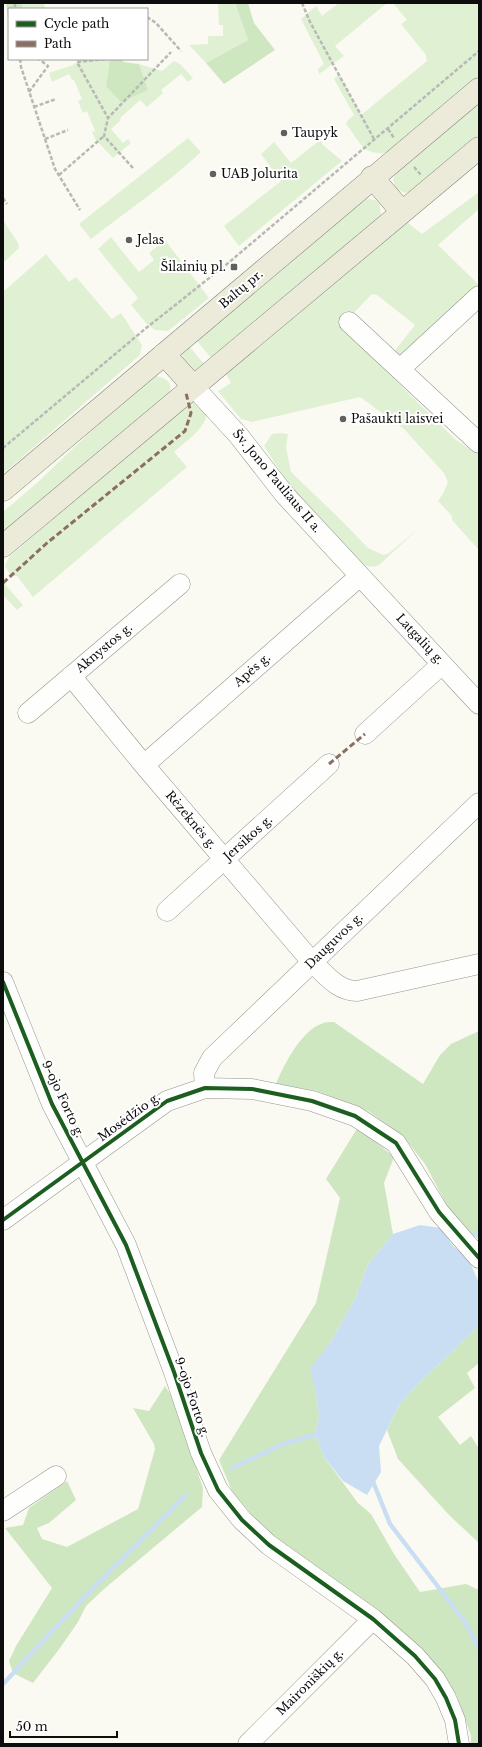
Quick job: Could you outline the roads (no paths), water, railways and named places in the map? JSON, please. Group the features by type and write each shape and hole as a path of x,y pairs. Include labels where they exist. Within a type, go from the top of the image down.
{"main road":[{"name":"Baltų pr.","path":"3,490 372,177 479,89"},
{"path":"3,546 479,148"},
{"path":"372,177 402,212"},
{"path":"164,354 193,386"}],"street":[{"path":"400,369 479,296"},
{"path":"349,322 479,443"},
{"name":"Šv. Jono Pauliaus II a.","path":"193,386 239,436 285,495 360,576"},
{"name":"Latgalių g.","path":"360,576 479,704"},
{"name":"Apės g.","path":"144,765 360,576"},
{"name":"Aknystos g.","path":"28,713 180,584"},
{"path":"365,734 442,664"},
{"name":"Rėzeknės g.","path":"71,676 144,765 312,962 340,987 348,991 357,991 479,964"},
{"name":"Jersikos g.","path":"167,911 329,764"},
{"name":"Dauguvos g.","path":"205,1088 204,1073 212,1058 479,803"},
{"name":"9-ojo Forto g.","path":"3,982 52,1104 126,1245 174,1372 201,1453 218,1490 242,1520 269,1545 373,1619 415,1656 435,1679 446,1698 455,1720 460,1744"},
{"name":"Mosėdžio g.","path":"3,1220 167,1101 205,1088 252,1089 312,1101 355,1116 396,1143 439,1212 479,1258"},
{"path":"3,1511 56,1476"},
{"name":"Maironiškių g.","path":"248,1744 373,1619"}],"water":[{"path":"420,1225 441,1228 453,1246 468,1258 479,1283 479,1326 417,1385 399,1405 379,1446 381,1472 367,1495 343,1481 324,1457 315,1434 319,1417 316,1393 310,1369 332,1340 355,1299 368,1264 393,1234"}],"waterway":[{"path":"468,1238 479,1232"},
{"path":"232,1468 283,1444 321,1433"},
{"path":"372,1479 390,1524 465,1622 479,1649"},
{"path":"3,1684 91,1590 186,1495"}],"place":[{"name":"Taupyk","path":"284,133"},
{"name":"UAB Jolurita","path":"213,174"},
{"name":"Jelas","path":"129,240"},
{"name":"Šilainių pl.","path":"234,267"},
{"name":"Pašaukti laisvei","path":"343,419"}]}
